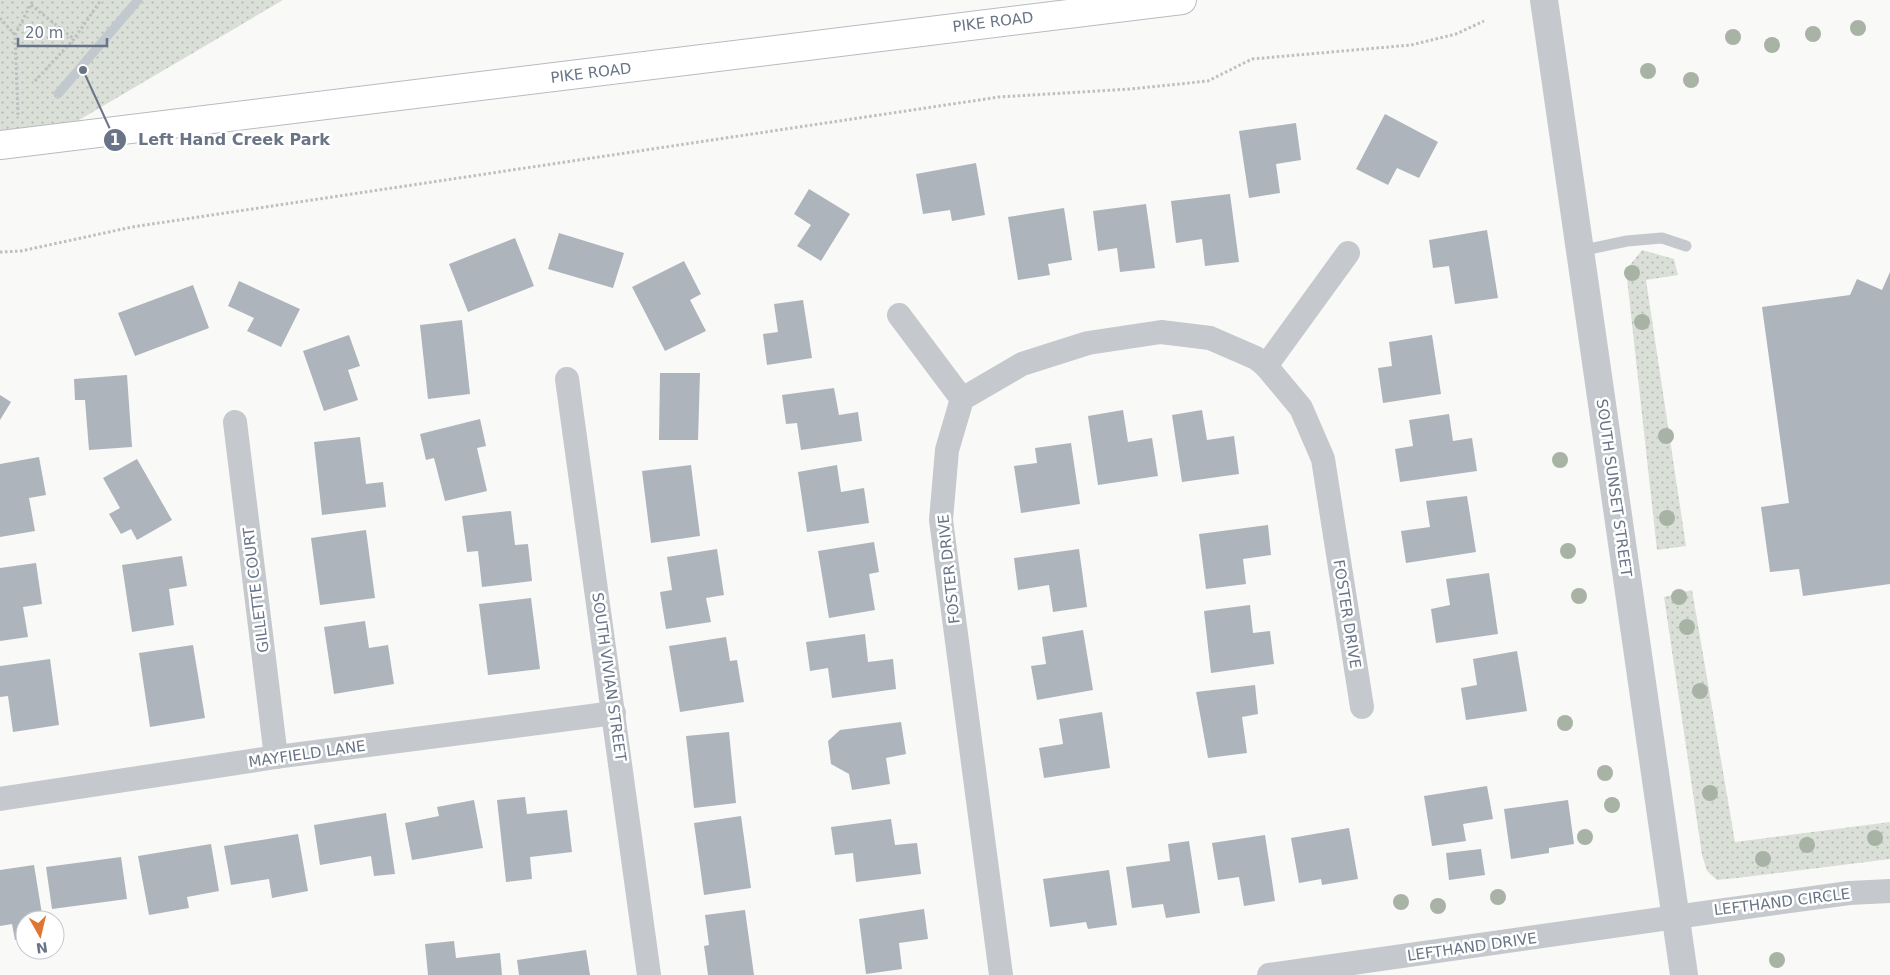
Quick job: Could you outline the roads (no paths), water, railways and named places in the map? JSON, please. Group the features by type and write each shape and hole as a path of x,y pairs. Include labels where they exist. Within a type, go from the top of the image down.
{"main road":[{"name":"PIKE ROAD","path":"0,145 1182,0"}],"street":[{"name":"SOUTH SUNSET STREET","path":"1544,0 1684,975"},
{"path":"1266,366 1348,254"},
{"path":"899,315 962,399"},
{"name":"FOSTER DRIVE","path":"1001,975 941,520 947,450 962,399 1022,364 1088,344 1161,332 1210,338 1256,358 1266,366 1301,408 1323,459 1362,707"},
{"name":"SOUTH VIVIAN STREET","path":"567,379 649,975"},
{"name":"GILLETTE COURT","path":"235,422 276,757"},
{"name":"MAYFIELD LANE","path":"0,799 276,757 614,713"},
{"name":"LEFTHAND CIRCLE","path":"1675,917 1849,893 1890,891"},
{"name":"LEFTHAND DRIVE","path":"1269,975 1387,967 1675,917"}],"lane":[{"path":"1580,251 1627,241 1662,238 1686,246"}],"waterway":[{"path":"58,94 138,0"}],"place":[{"name":"Left Hand Creek Park","path":"83,70"}]}
